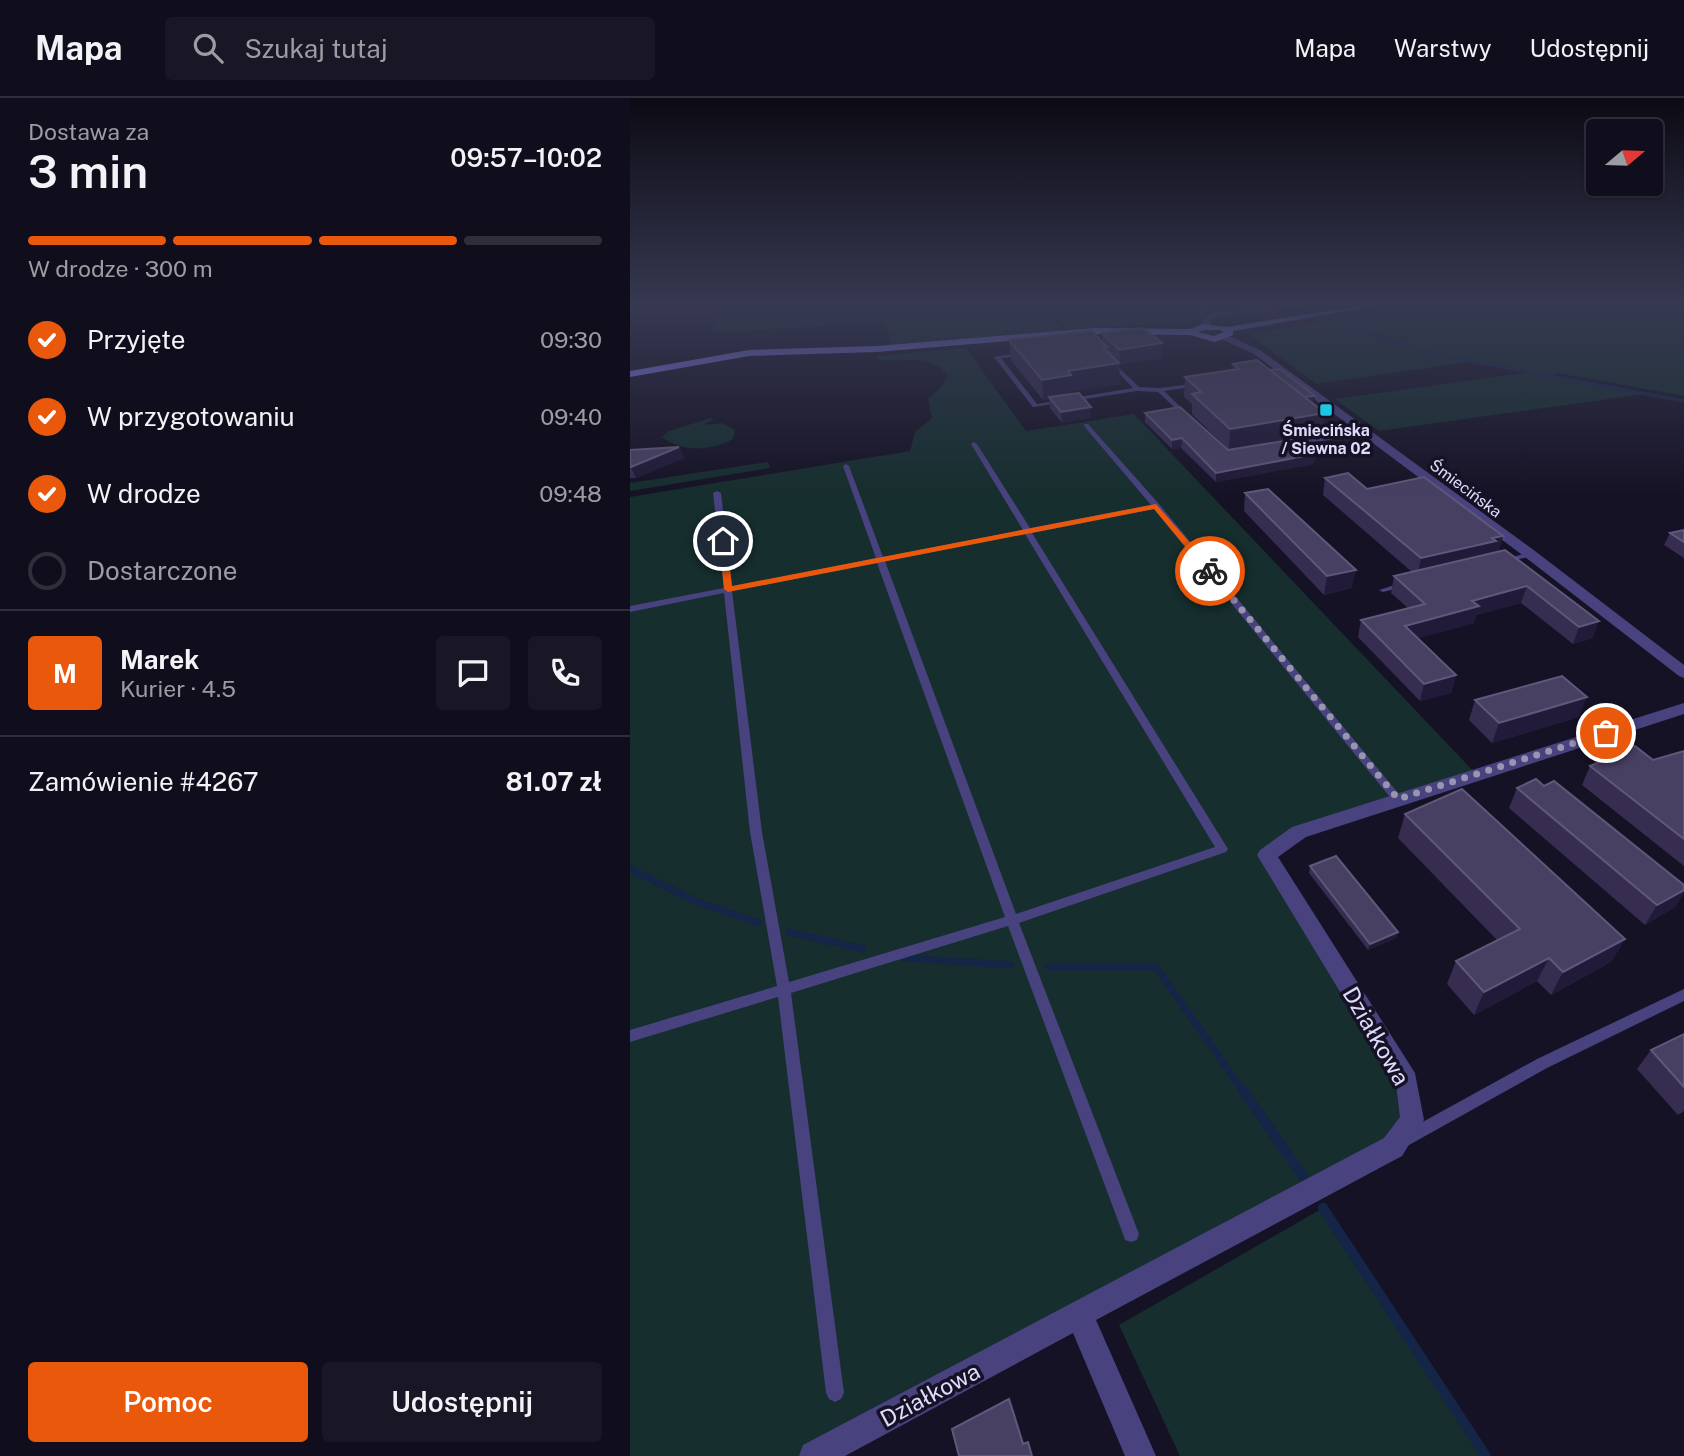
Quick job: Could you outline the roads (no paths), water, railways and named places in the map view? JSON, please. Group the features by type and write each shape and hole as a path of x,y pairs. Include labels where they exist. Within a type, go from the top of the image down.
{"main road":[{"path":"630,374 656,369"}],"street":[{"name":"Śmiecińska","path":"1283,371 1530,554 1684,673"},
{"name":"Działkowa","path":"814,1456 1393,1147 1412,1120 1407,1081 1267,855 1299,832 1684,708"},
{"path":"1080,1316 1141,1456"}],"lane":[{"path":"1007,369 1035,406 1137,389 1160,390 1201,384"},
{"path":"1118,369 1137,389"},
{"path":"1266,374 1283,371"},
{"path":"1160,390 1198,427"},
{"path":"1306,413 1335,436"},
{"path":"1086,425 1398,799"},
{"path":"1281,446 1366,433"},
{"path":"630,1036 1012,920 1222,849 974,444"},
{"path":"846,466 1012,920 1131,1234"},
{"path":"717,493 756,832 784,989 835,1394"},
{"path":"630,610 1156,506"},
{"path":"1488,564 1530,554"},
{"path":"1383,590 1409,583"},
{"path":"1393,1147 1479,1095 1550,1058 1684,995"}],"waterway":[{"path":"1516,369 1684,401"},
{"path":"630,869 695,901 759,923"},
{"path":"789,932 863,949"},
{"path":"904,958 1011,965"},
{"path":"1049,967 1156,967 1243,1091"},
{"path":"1242,1089 1303,1176"},
{"path":"1323,1208 1486,1456"}],"place":[{"name":"Śmiecińska / Siewna 02","path":"1326,410"}]}
